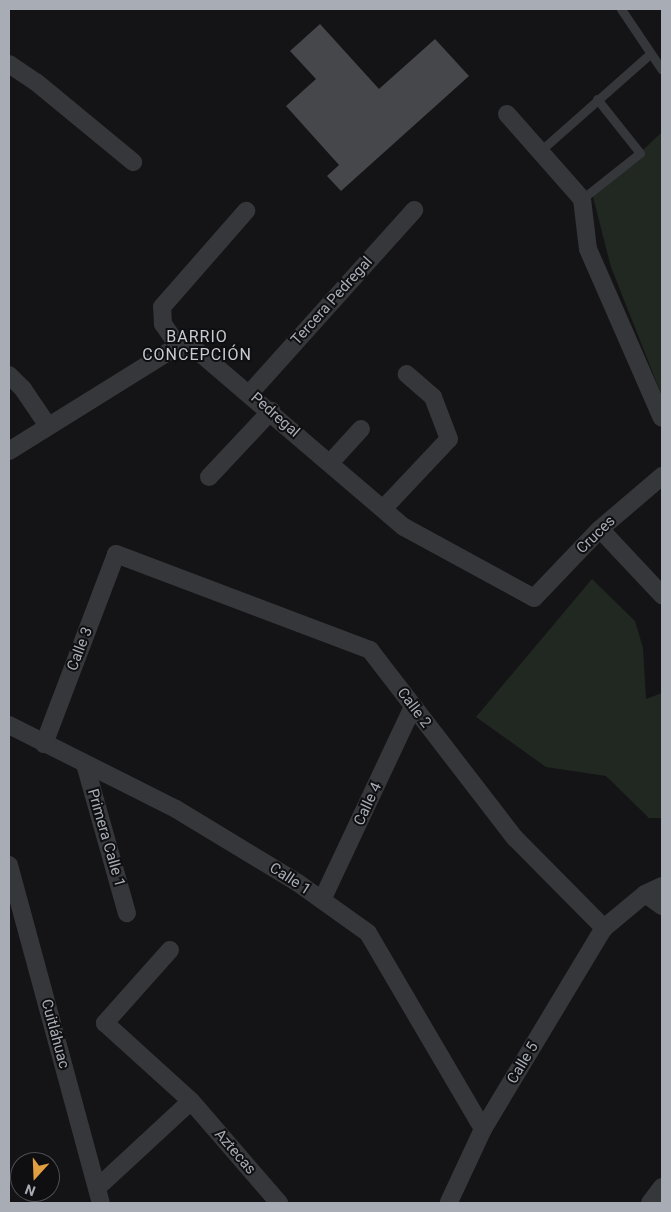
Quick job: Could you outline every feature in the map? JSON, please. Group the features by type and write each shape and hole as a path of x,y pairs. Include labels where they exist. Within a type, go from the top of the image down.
{"street":[{"path":"9,64 36,82 133,162"},
{"path":"507,114 582,198 588,250 662,418"},
{"name":"Tercera Pedregal","path":"250,393 414,210"},
{"path":"9,451 178,346 163,324 162,307 246,211"},
{"name":"Pedregal","path":"178,346 200,353 250,393 404,527 534,598"},
{"path":"383,509 449,440 433,397 407,374"},
{"path":"9,375 23,390 48,426"},
{"path":"209,477 271,411"},
{"path":"330,463 361,429"},
{"name":"Cruces","path":"534,598 600,529 662,476"},
{"path":"600,529 662,595"},
{"name":"Calle 2","path":"116,554 370,650 515,838 604,928"},
{"name":"Calle 3","path":"44,744 116,554"},
{"name":"Calle 4","path":"322,900 413,707"},
{"name":"Calle 1","path":"9,725 176,809 322,900 368,933 483,1129"},
{"name":"Primera Calle 1","path":"85,764 127,913"},
{"name":"Cuitláhuac","path":"9,865 99,1196"},
{"path":"604,928 645,894 662,886"},
{"path":"645,894 662,906"},
{"name":"Calle 5","path":"449,1202 483,1129 604,928"},
{"name":"Aztecas","path":"170,950 105,1022 191,1101 279,1203"},
{"path":"99,1196 191,1101"},
{"path":"650,1203 662,1187"}],"lane":[{"path":"622,9 662,70"},
{"path":"539,152 650,52"},
{"path":"582,198 640,153 597,100"}],"shaded area":[{"path":"662,132 662,396 611,267 593,197"},
{"path":"592,579 635,621 643,648 646,699 662,693 662,818 649,818 606,776 546,767 476,717"}],"building":[{"path":"320,24 379,89 435,39 469,76 341,191 327,176 339,165 286,106 316,79 290,51"}],"district":[{"name":"BARRIO CONCEPCIÓN","path":"197,346"}]}
